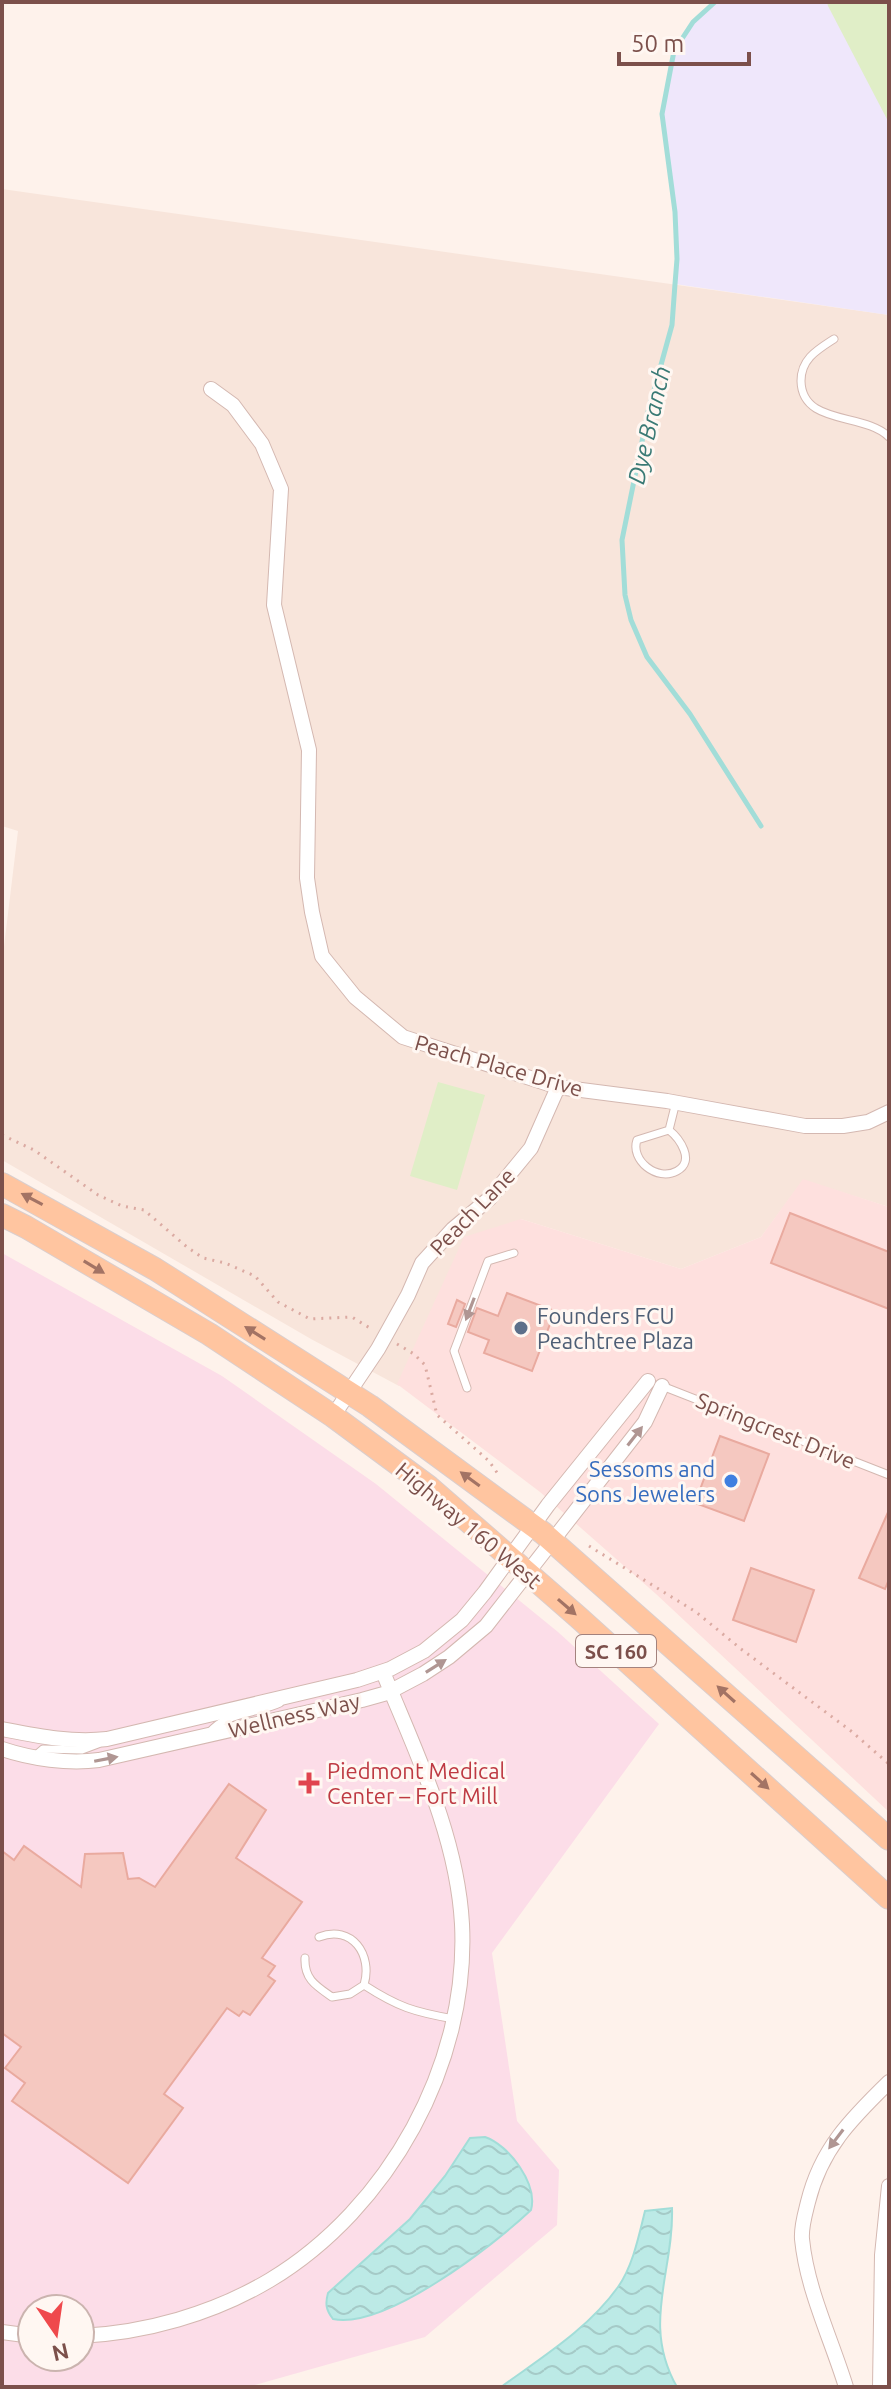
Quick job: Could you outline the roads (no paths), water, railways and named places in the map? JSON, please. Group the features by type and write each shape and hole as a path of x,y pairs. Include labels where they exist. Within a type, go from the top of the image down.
{"main road":[{"name":"Highway 160 West","path":"2,1184 155,1269 349,1393 521,1542 534,1567 889,1898"},
{"name":"Highway 160 West","path":"2,1215 209,1334 333,1416 429,1487 521,1542 553,1542 889,1839"}],"street":[{"name":"Peach Place Drive","path":"211,389 233,405 262,444 281,489 274,605 309,750 307,878 322,956 355,997 403,1037 558,1087 676,1102 805,1126 843,1126 868,1122 889,1112"},
{"name":"Peach Lane","path":"333,1416 385,1337 422,1263 453,1229 490,1198 531,1148 558,1087"},
{"path":"534,1567 645,1422 655,1384"},
{"path":"521,1542 655,1384"},
{"name":"Wellness Way","path":"2,1729 52,1739 107,1739 383,1672 443,1638 485,1592 521,1542"},
{"name":"Wellness Way","path":"2,1749 34,1757 87,1762 391,1691 423,1674 465,1645 504,1606 534,1567"},
{"path":"96,2335 124,2332 190,2316 269,2280 322,2242 364,2199 411,2131 431,2092 454,2019 461,1976 459,1893 436,1802 383,1672"},
{"path":"143,1731 149,1749"},
{"path":"846,2387 819,2309 802,2235 814,2179 825,2154 854,2116 889,2082"},
{"path":"880,2387 882,2255 889,2186"}],"lane":[{"path":"834,339 812,353 805,363 801,376 802,391 809,405 820,412 864,423 889,437"},
{"path":"669,1130 676,1102"},
{"path":"669,1130 684,1147 680,1170 661,1172 639,1162 635,1154 637,1140 669,1130"},
{"path":"467,1388 454,1351 488,1261 514,1253"},
{"name":"Springcrest Drive","path":"655,1384 889,1475"},
{"path":"207,1736 224,1720 263,1711 300,1693"},
{"path":"34,1757 43,1749 82,1750 107,1739"},
{"path":"305,1958 304,1970 311,1982 332,1997 350,1994 364,1985 368,1972 360,1947 344,1936 331,1933 319,1937"},
{"path":"364,1985 394,2004 414,2012 454,2019"}],"water":[{"path":"485,2137 503,2148 520,2167 530,2189 531,2210 466,2263 409,2299 381,2312 355,2319 333,2319 327,2307 328,2293 410,2219 445,2176 470,2138"},
{"path":"672,2208 660,2320 661,2341 677,2387 501,2387 564,2342 593,2316 628,2270 645,2211"}],"waterway":[{"name":"Dye Branch","path":"715,2 693,22 674,51 662,114 675,212 677,259 672,325 648,412 622,540 625,595 631,620 647,657 690,714 761,826"}],"place":[{"name":"Founders FCU Peachtree Plaza","path":"521,1328"},
{"name":"Sessoms and Sons Jewelers","path":"731,1481"},
{"name":"Piedmont Medical Center – Fort Mill","path":"309,1783"}]}
